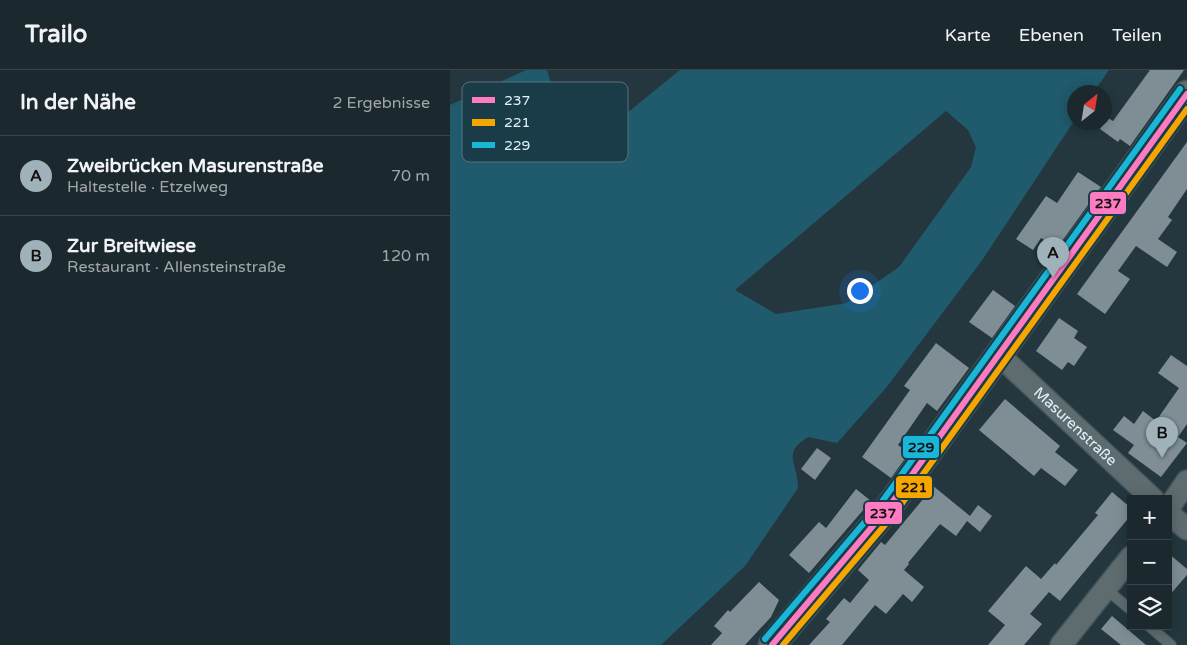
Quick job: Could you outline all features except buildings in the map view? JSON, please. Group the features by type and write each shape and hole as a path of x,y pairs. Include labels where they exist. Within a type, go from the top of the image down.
{"street":[{"path":"772,645 888,508 1187,94"},
{"name":"Masurenstraße","path":"998,354 1149,495"},
{"path":"1172,505 1187,482"},
{"path":"1172,515 1187,529"},
{"path":"1061,645 1127,563"}],"lane":[{"path":"1106,589 1127,607"},
{"path":"1154,630 1171,645"}],"shaded area":[{"path":"526,70 547,70 551,82 500,82"},
{"path":"680,70 1109,70 1099,85 1067,85 1068,130 983,259 886,388 837,443 808,437 795,448 793,459 798,488 745,566 661,645 450,645 450,105 462,99 462,162 628,162 628,112","holes":["946,111 968,130 976,147 971,167 899,267 847,303 776,314 735,290"]}],"transit line":[{"name":"229","path":"765,639 881,503 1180,89"},
{"name":"237","path":"772,645 888,508 1187,94"},
{"name":"221","path":"783,645 895,513 1187,109"}],"place":[{"name":"Zweibrücken Masurenstraße","path":"1053,278"},
{"name":"Zur Breitwiese","path":"1162,458"}]}
